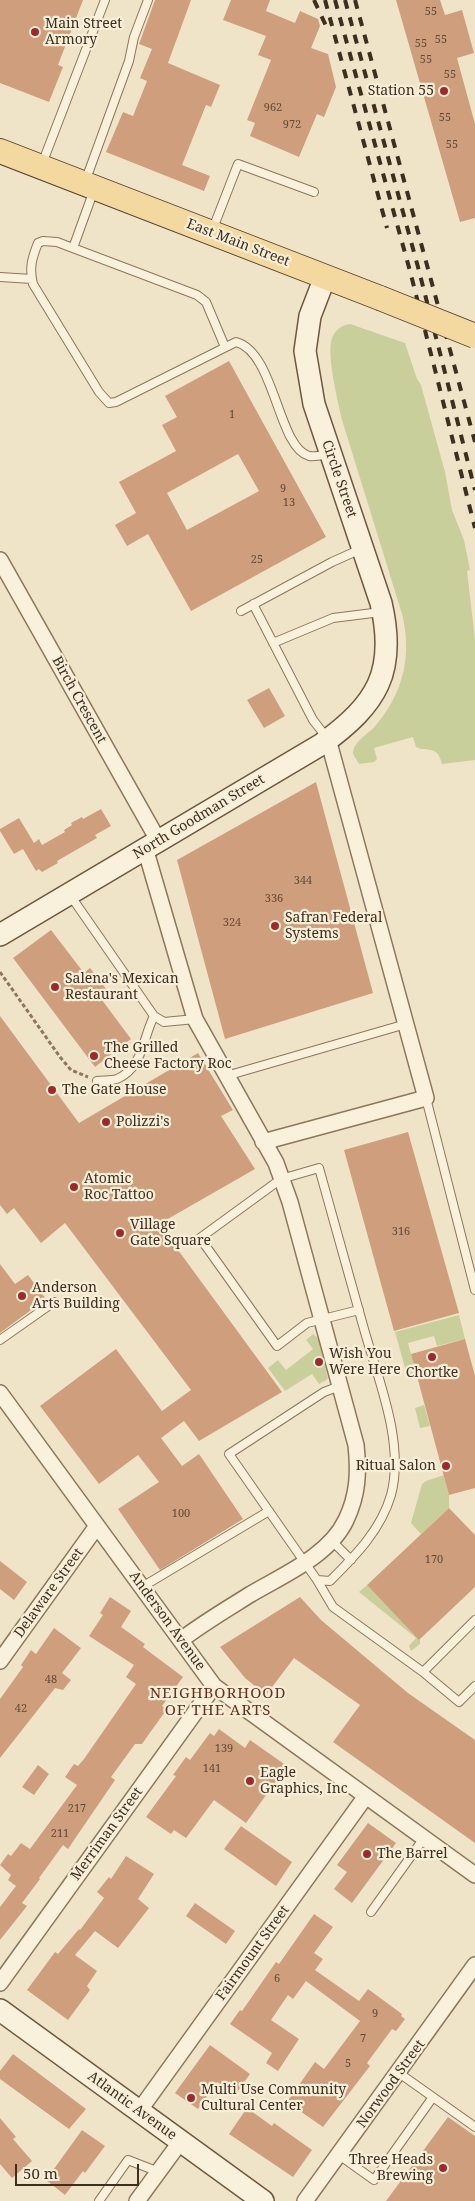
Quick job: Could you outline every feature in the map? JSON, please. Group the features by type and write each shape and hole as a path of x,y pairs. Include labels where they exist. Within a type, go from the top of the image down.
{"main road":[{"name":"East Main Street","path":"0,151 475,336"},
{"name":"Circle Street","path":"325,277 310,316 305,351 314,404 383,612 388,646 380,680"},
{"name":"North Goodman Street","path":"0,935 328,739 353,719 364,706 380,680"},
{"name":"Atlantic Avenue","path":"0,2010 263,2201"}],"street":[{"name":"Birch Crescent","path":"0,560 152,844 195,1019 262,1142 276,1163 290,1202 356,1445 359,1473 355,1498 345,1522 331,1540 314,1556 207,1621 181,1640"},
{"path":"262,1142 426,1098 328,739"},
{"name":"Anderson Avenue","path":"2,1399 214,1686 475,1875"},
{"name":"Delaware Street","path":"0,1661 97,1526"},
{"name":"Merriman Street","path":"0,1982 214,1686"},
{"name":"Fairmount Street","path":"139,2111 366,1796"},
{"name":"Norwood Street","path":"305,2201 475,1965"},
{"path":"138,2201 181,2141"}],"lane":[{"path":"41,167 105,0"},
{"path":"73,248 89,186 129,61 134,37 148,0"},
{"path":"211,233 238,164 314,192"},
{"path":"225,346 206,302 197,295 57,242 43,241 38,243 31,259 32,279 99,392 109,403 116,402 236,342 251,351 274,394 297,448 311,456 331,454"},
{"path":"0,277 32,279"},
{"path":"240,611 332,562 363,548"},
{"path":"253,604 313,720 328,739"},
{"path":"273,643 334,618 383,612"},
{"path":"69,893 154,1016 164,1022 195,1019"},
{"path":"97,1081 116,1080 134,1065 143,1050 143,1041 154,1016"},
{"path":"226,1076 406,1024"},
{"path":"426,1098 475,1290"},
{"path":"317,1580 330,1581 351,1560 374,1532 385,1512 391,1494 395,1470 391,1426 359,1310 319,1168 281,1179 200,1238 278,1346 307,1323 359,1310"},
{"path":"0,1340 54,1302"},
{"path":"340,1386 324,1392 229,1454 317,1580 333,1607 423,1672 459,1702 475,1686"},
{"path":"142,1587 269,1511"},
{"path":"331,1540 351,1560"},
{"path":"423,1672 475,1620"},
{"path":"371,1912 424,1838"},
{"path":"399,2073 475,2127"},
{"path":"339,2155 374,2180 433,2097"},
{"path":"98,2201 128,2160 159,2172"}],"path":[{"path":"0,972 60,1058 71,1070 97,1081"}],"green space":[{"path":"350,324 405,343 417,379 421,385 445,472 452,510 464,540 470,570 467,571 475,639 475,760 442,764 435,751 416,747 413,737 374,748 377,759 374,762 359,764 353,754 356,745 376,725 393,699 403,672 406,644 402,614 342,420 333,378 330,355 332,338 339,328"},
{"path":"459,1315 465,1339 437,1346 434,1336 408,1343 416,1373 407,1375 395,1332"},
{"path":"313,1334 319,1339 328,1379 319,1384 312,1374 285,1391 268,1368 278,1360 286,1370 313,1349 306,1340"},
{"path":"424,1405 430,1426 420,1428 415,1408"},
{"path":"444,1475 449,1495 449,1508 421,1534 411,1523 422,1484"},
{"path":"367,1585 420,1640 420,1644 411,1651 409,1646 416,1638 359,1592"}],"building":[{"name":"Main Street Armory","path":"0,0 83,0 58,65 63,67 49,102 0,83"},
{"path":"155,0 191,0 168,63 220,85 211,107 206,105 182,165 210,176 204,191 106,152 123,112 133,116 147,81 140,78 152,49 139,44"},
{"path":"231,0 270,0 266,11 295,23 300,11 318,19 320,26 311,48 328,54 336,87 324,117 317,114 299,157 250,136 255,123 247,120 271,60 258,55 266,36 223,20"},
{"name":"Station 55","path":"396,0 440,0 445,15 462,10 474,53 457,58 475,124 475,218 460,222"},
{"path":"229,361 326,537 191,611 148,534 127,546 115,525 136,513 119,482 176,451 162,425 177,417 165,396","holes":["238,454 259,491 187,530 167,493"]},
{"path":"269,688 285,716 264,728 247,700"},
{"name":"Safran Federal Systems","path":"316,782 373,993 225,1039 177,860"},
{"path":"101,809 111,826 95,835 97,838 42,872 39,869 36,871 23,849 14,854 0,831 0,829 19,818 34,843 39,839 42,845 65,832 64,830 72,825 71,823"},
{"path":"51,930 84,973 90,968 110,994 102,1000 131,1039 95,1067 13,958"},
{"name":"Village Gate Square","path":"0,1016 79,1123 198,1053 233,1110 221,1116 255,1169 159,1224 282,1392 199,1441 184,1421 161,1438 182,1466 199,1454 243,1519 160,1570 118,1509 159,1482 138,1455 99,1484 40,1406 116,1349 162,1411 191,1390 65,1223 41,1243 14,1208 7,1214 0,1205"},
{"path":"408,1132 459,1313 394,1331 344,1150"},
{"name":"Anderson Arts Building","path":"0,1264 15,1284 28,1275 46,1299 0,1333"},
{"path":"465,1339 475,1376 475,1488 449,1495 411,1354"},
{"path":"449,1508 475,1535 475,1587 419,1640 367,1585"},
{"path":"0,1561 27,1582 14,1600 0,1589"},
{"path":"110,1597 131,1611 121,1627 145,1644 143,1647 183,1677 162,1706 167,1709 142,1744 135,1744 111,1777 115,1780 68,1849 63,1845 39,1878 22,1903 27,1906 0,1940 0,1907 16,1886 8,1880 11,1875 0,1865 8,1854 11,1856 21,1843 30,1849 77,1785 65,1777 74,1764 78,1766 84,1759 136,1684 126,1677 134,1665 89,1636 103,1615 100,1613"},
{"path":"300,1597 321,1620 408,1693 475,1740 475,1843 333,1742 360,1705 294,1658 266,1695 245,1678 220,1647"},
{"path":"54,1628 81,1648 62,1673 71,1680 63,1690 55,1688 0,1758 0,1699 23,1667 21,1665 31,1650 36,1654"},
{"path":"219,1729 245,1748 250,1740 287,1766 246,1823 214,1800 186,1838 174,1830 171,1834 146,1817 176,1776 173,1775 186,1757 190,1760 210,1733 214,1736"},
{"path":"38,1765 49,1774 34,1795 22,1787"},
{"name":"The Barrel","path":"368,1823 396,1843 352,1903 334,1889 347,1872 337,1865"},
{"name":"Eagle Graphics, Inc","path":"241,1826 292,1862 276,1886 224,1849"},
{"path":"126,1856 154,1874 138,1899 149,1908 118,1948 95,1931 75,1955 97,1971 87,1986 90,1990 68,2020 27,1990 55,1952 58,1954 80,1930 104,1898 97,1892 109,1877 111,1879"},
{"path":"195,1903 235,1931 226,1944 186,1916"},
{"path":"314,1914 333,1927 314,1953 323,1959 315,1970 359,2001 368,1989 402,2014 401,2016 405,2019 396,2031 392,2029 367,2063 370,2066 323,2127 287,2102 315,2062 324,2069 360,2021 306,1981 293,1999 288,1995 271,2020 299,2039 278,2071 266,2063 272,2053 230,2024 240,2010 242,2011 276,1962 279,1964"},
{"path":"210,2045 250,2074 235,2095 217,2082 198,2109 175,2093"},
{"path":"13,2054 86,2109 69,2129 0,2079 0,2071"},
{"path":"247,2108 272,2126 274,2123 312,2150 293,2177 229,2134"},
{"name":"Three Heads Brewing","path":"448,2117 475,2136 475,2201 386,2201"},
{"path":"0,2118 16,2137 13,2139 32,2161 12,2178 0,2164"},
{"path":"82,2130 105,2146 85,2173 83,2171 65,2195 46,2180"}],"railway":[{"path":"314,0 327,28"},
{"path":"325,0 387,228"},
{"path":"335,0 410,271 475,528"},
{"path":"345,0 418,267 475,490"},
{"path":"355,0 475,442"}],"place":[{"name":"Main Street Armory","path":"35,32"},
{"name":"Station 55","path":"444,91"},
{"name":"Safran Federal Systems","path":"275,926"},
{"name":"Salena's Mexican Restaurant","path":"55,987"},
{"name":"The Grilled Cheese Factory Roc","path":"94,1056"},
{"name":"The Gate House","path":"52,1090"},
{"name":"Polizzi's","path":"106,1122"},
{"name":"Atomic Roc Tattoo","path":"74,1187"},
{"name":"Village Gate Square","path":"120,1233"},
{"name":"Anderson Arts Building","path":"22,1296"},
{"name":"Chortke","path":"432,1357"},
{"name":"Wish You Were Here","path":"319,1362"},
{"name":"Ritual Salon","path":"446,1466"},
{"name":"Eagle Graphics, Inc","path":"250,1781"},
{"name":"The Barrel","path":"367,1854"},
{"name":"Multi Use Community Cultural Center","path":"191,2098"},
{"name":"Three Heads Brewing","path":"443,2168"}],"district":[{"name":"NEIGHBORHOOD OF THE ARTS","path":"218,1702"}]}
